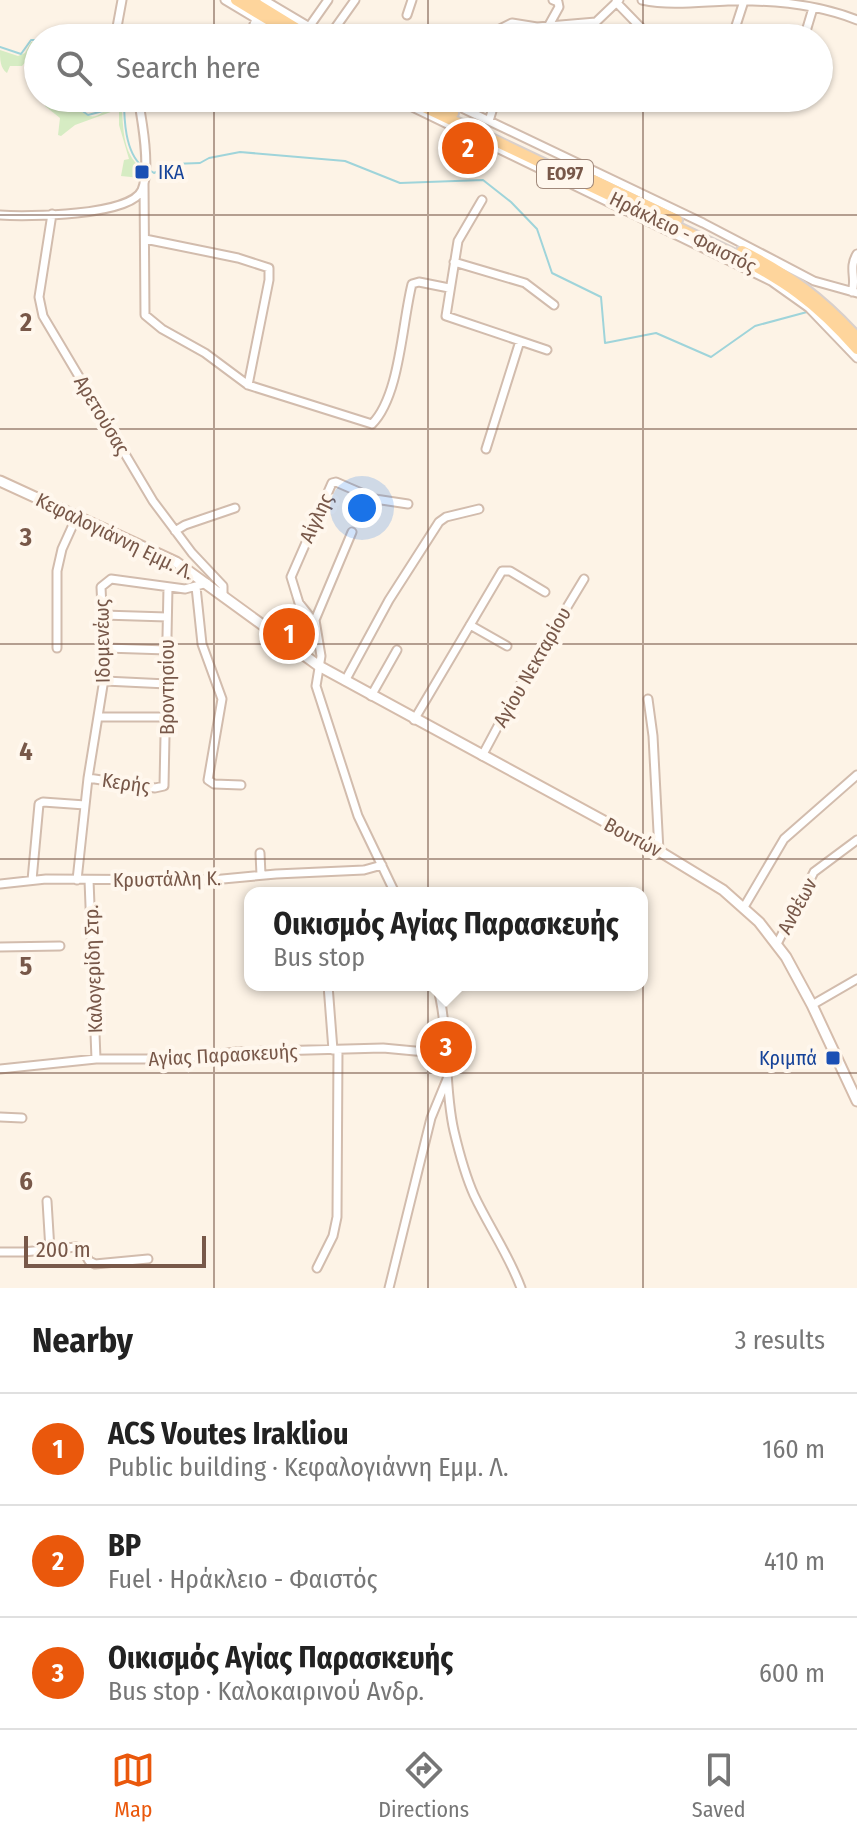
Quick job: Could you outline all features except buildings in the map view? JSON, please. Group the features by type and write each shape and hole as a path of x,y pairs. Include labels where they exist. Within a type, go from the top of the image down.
{"main road":[{"path":"236,0 276,24"},
{"path":"250,0 294,24"},
{"name":"Ηράκλειο - Φαιστός","path":"434,112 800,283 835,313 857,338"},
{"name":"Ηράκλειο - Φαιστός","path":"441,112 452,120"},
{"path":"447,112 452,120"},
{"name":"Ηράκλειο - Φαιστός","path":"731,249 796,289 830,319 857,349"},
{"path":"799,273 835,313"},
{"name":"Κεφαλογιάννη Εμμ. Λ.","path":"0,481 165,556 207,583 319,666"},
{"name":"Βουτών","path":"319,666 659,851 712,882 744,907 777,944 812,1005 857,1101"}],"street":[{"path":"118,24 122,0"},
{"path":"225,0 264,24"},
{"path":"264,0 297,24"},
{"path":"315,24 328,0"},
{"path":"338,24 355,0"},
{"path":"407,15 412,0"},
{"path":"550,24 559,7 559,3 553,0"},
{"path":"642,0 672,5 764,1 813,8 857,20"},
{"path":"565,24 596,22 617,1 638,24"},
{"path":"737,24 744,1"},
{"path":"808,24 813,8"},
{"path":"254,24 256,19"},
{"path":"139,112 144,169 145,315 248,385 372,424 378,418 392,386 412,284 419,282 449,288"},
{"path":"433,112 710,251 731,249 809,308 857,358"},
{"path":"469,112 731,249 799,273 825,286 854,293 851,266 857,254"},
{"path":"489,121 492,112"},
{"path":"0,215 52,214 127,204 138,197 144,183"},
{"path":"482,200 462,231 445,311 447,318 547,350"},
{"name":"Αρετούσας","path":"52,214 39,297 43,316 143,485 175,531 223,586 223,595"},
{"path":"145,239 238,258 269,268 248,385"},
{"path":"710,251 731,249"},
{"path":"454,262 525,283 554,305"},
{"path":"486,449 520,341"},
{"name":"Αίγλης","path":"315,623 299,603 291,577 332,483 387,502 408,504"},
{"path":"175,531 235,508"},
{"path":"345,681 389,600 441,520 479,509"},
{"path":"57,648 57,571 62,549 77,516"},
{"path":"352,532 320,603 315,623 321,656 316,686 358,816 392,887"},
{"path":"414,720 504,570 545,592"},
{"name":"Αγίου Νεκταρίου","path":"482,756 520,685 584,579"},
{"name":"Ιδομενέως","path":"77,880 88,778 105,681 106,648 101,590 109,580 132,580 168,587 196,587 207,583"},
{"name":"Βροντησίου","path":"163,787 166,781 168,587"},
{"path":"196,587 202,644 222,699 208,780 214,784 241,785"},
{"path":"103,615 167,617"},
{"path":"470,625 507,646"},
{"path":"106,648 167,650"},
{"path":"371,696 397,650"},
{"path":"105,681 167,684"},
{"path":"648,699 659,851"},
{"path":"98,717 167,717"},
{"path":"744,907 784,839 857,775"},
{"name":"Κερής","path":"88,778 163,787"},
{"path":"32,880 39,804 85,805"},
{"name":"Ανθέων","path":"777,944 814,872 857,840"},
{"path":"260,853 261,875"},
{"name":"Κρυστάλλη Κ.","path":"0,884 32,880 200,881 353,871 382,865"},
{"name":"Καλογερίδη Στρ.","path":"89,880 96,1059"},
{"path":"0,947 60,946"},
{"path":"812,1005 857,979"},
{"path":"317,1268 333,1236 337,1217 335,1050 329,991"},
{"path":"438,991 444,1016 449,1108 468,1180 521,1288"},
{"name":"Αγίας Παρασκευής","path":"0,1069 96,1059 178,1059 213,1053 383,1048 447,1054"},
{"path":"389,1288 431,1118 448,1077"},
{"path":"0,1117 22,1118"},
{"path":"47,1201 50,1250"},
{"path":"0,1252 78,1247 95,1264 148,1259"}],"green space":[{"path":"0,50 18,56 24,53 24,64 10,66 7,73 1,63"},
{"path":"52,112 83,112 92,116 111,112 75,125 61,136 58,135 60,118"},
{"path":"119,112 122,112 127,146 130,155 143,169 141,178 121,176 124,160 129,159 119,125"}],"waterway":[{"path":"0,47 21,54 24,50"},
{"path":"84,112 88,115 99,112"},
{"path":"125,112 129,144 142,166"},
{"path":"148,169 154,173 172,164 200,163 209,158 240,152 345,161 400,183 483,180 511,202 537,229 552,273 601,297 605,343 656,333 711,357 755,326 807,312"},
{"path":"834,307 849,322"}],"place":[{"name":"BP","path":"468,148"},
{"name":"IKA","path":"142,172"},
{"name":"ACS Voutes Irakliou","path":"289,634"},
{"name":"Οικισμός Αγίας Παρασκευής","path":"446,1047"},
{"name":"Κριμπά","path":"833,1058"}]}
